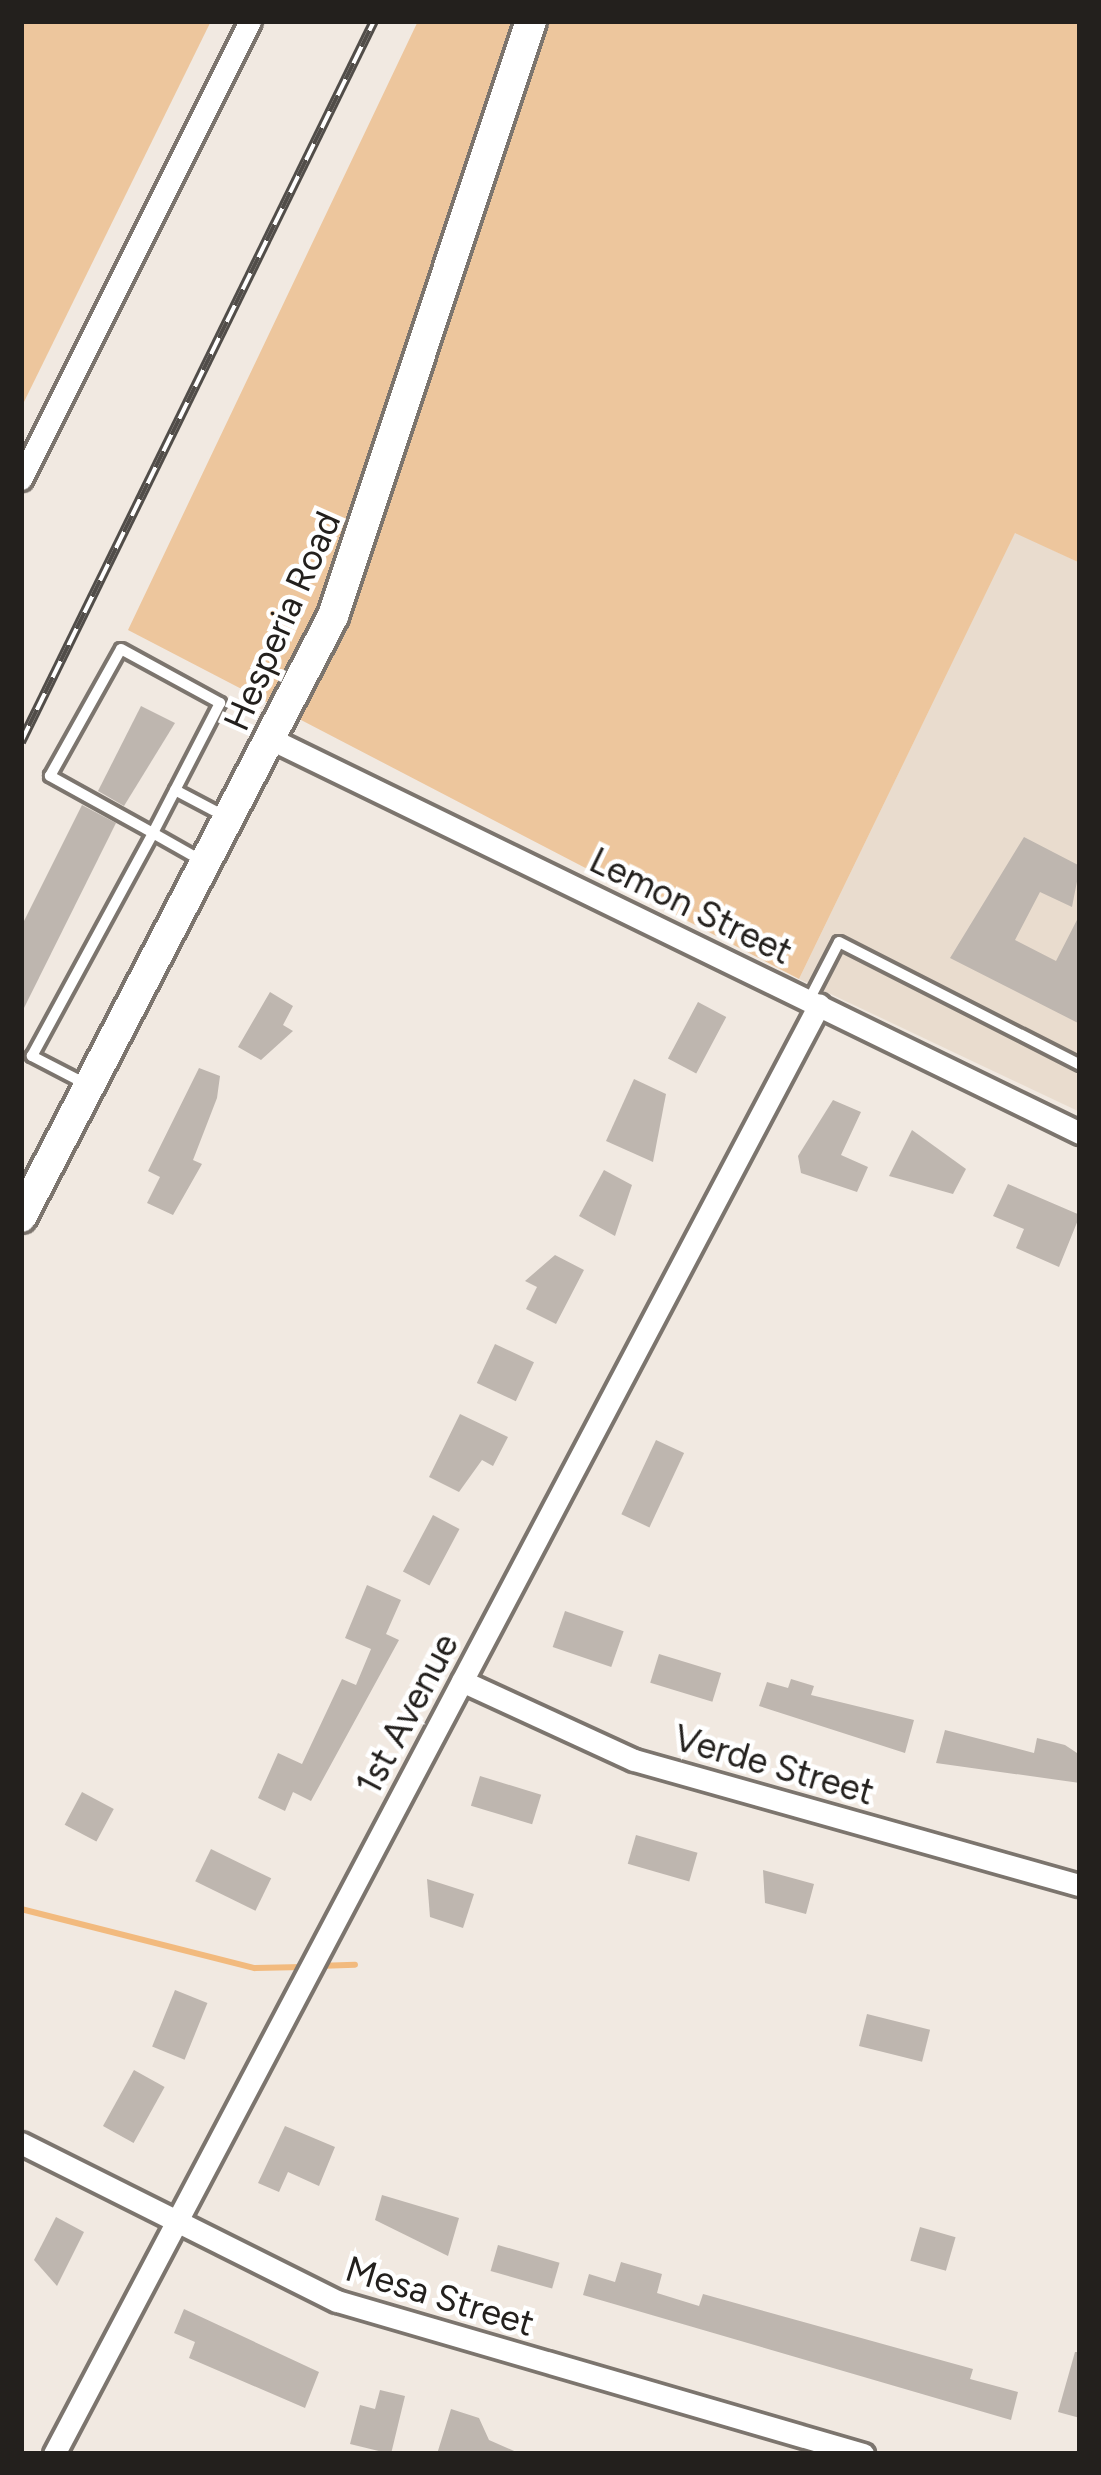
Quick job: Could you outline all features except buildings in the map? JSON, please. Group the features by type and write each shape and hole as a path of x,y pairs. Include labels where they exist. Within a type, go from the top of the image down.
{"main road":[{"name":"Hesperia Road","path":"21,1217 273,740 370,524 531,21"}],"street":[{"path":"21,479 250,21"},
{"name":"Lemon Street","path":"273,740 1079,1130"},
{"name":"1st Avenue","path":"54,2454 814,1002"},
{"name":"Verde Street","path":"462,1681 634,1760 1080,1885"},
{"name":"Mesa Street","path":"21,2143 175,2225 376,2315 863,2454"}],"lane":[{"path":"90,1087 32,1056 153,832 175,790 218,694 121,649 50,776 153,832 207,864"},
{"path":"175,790 230,820"},
{"path":"814,1002 839,942 1080,1065"}],"shaded area":[{"path":"21,21 211,21 21,408"},
{"path":"418,21 1080,21 1080,563 1015,533 799,979 128,630"},
{"path":"1015,532 1080,563 1080,1112 799,979"}],"waterway":[{"path":"21,1909 255,1968 303,1967"},
{"path":"317,1966 355,1965"}],"railway":[{"path":"21,742 374,21"}]}
